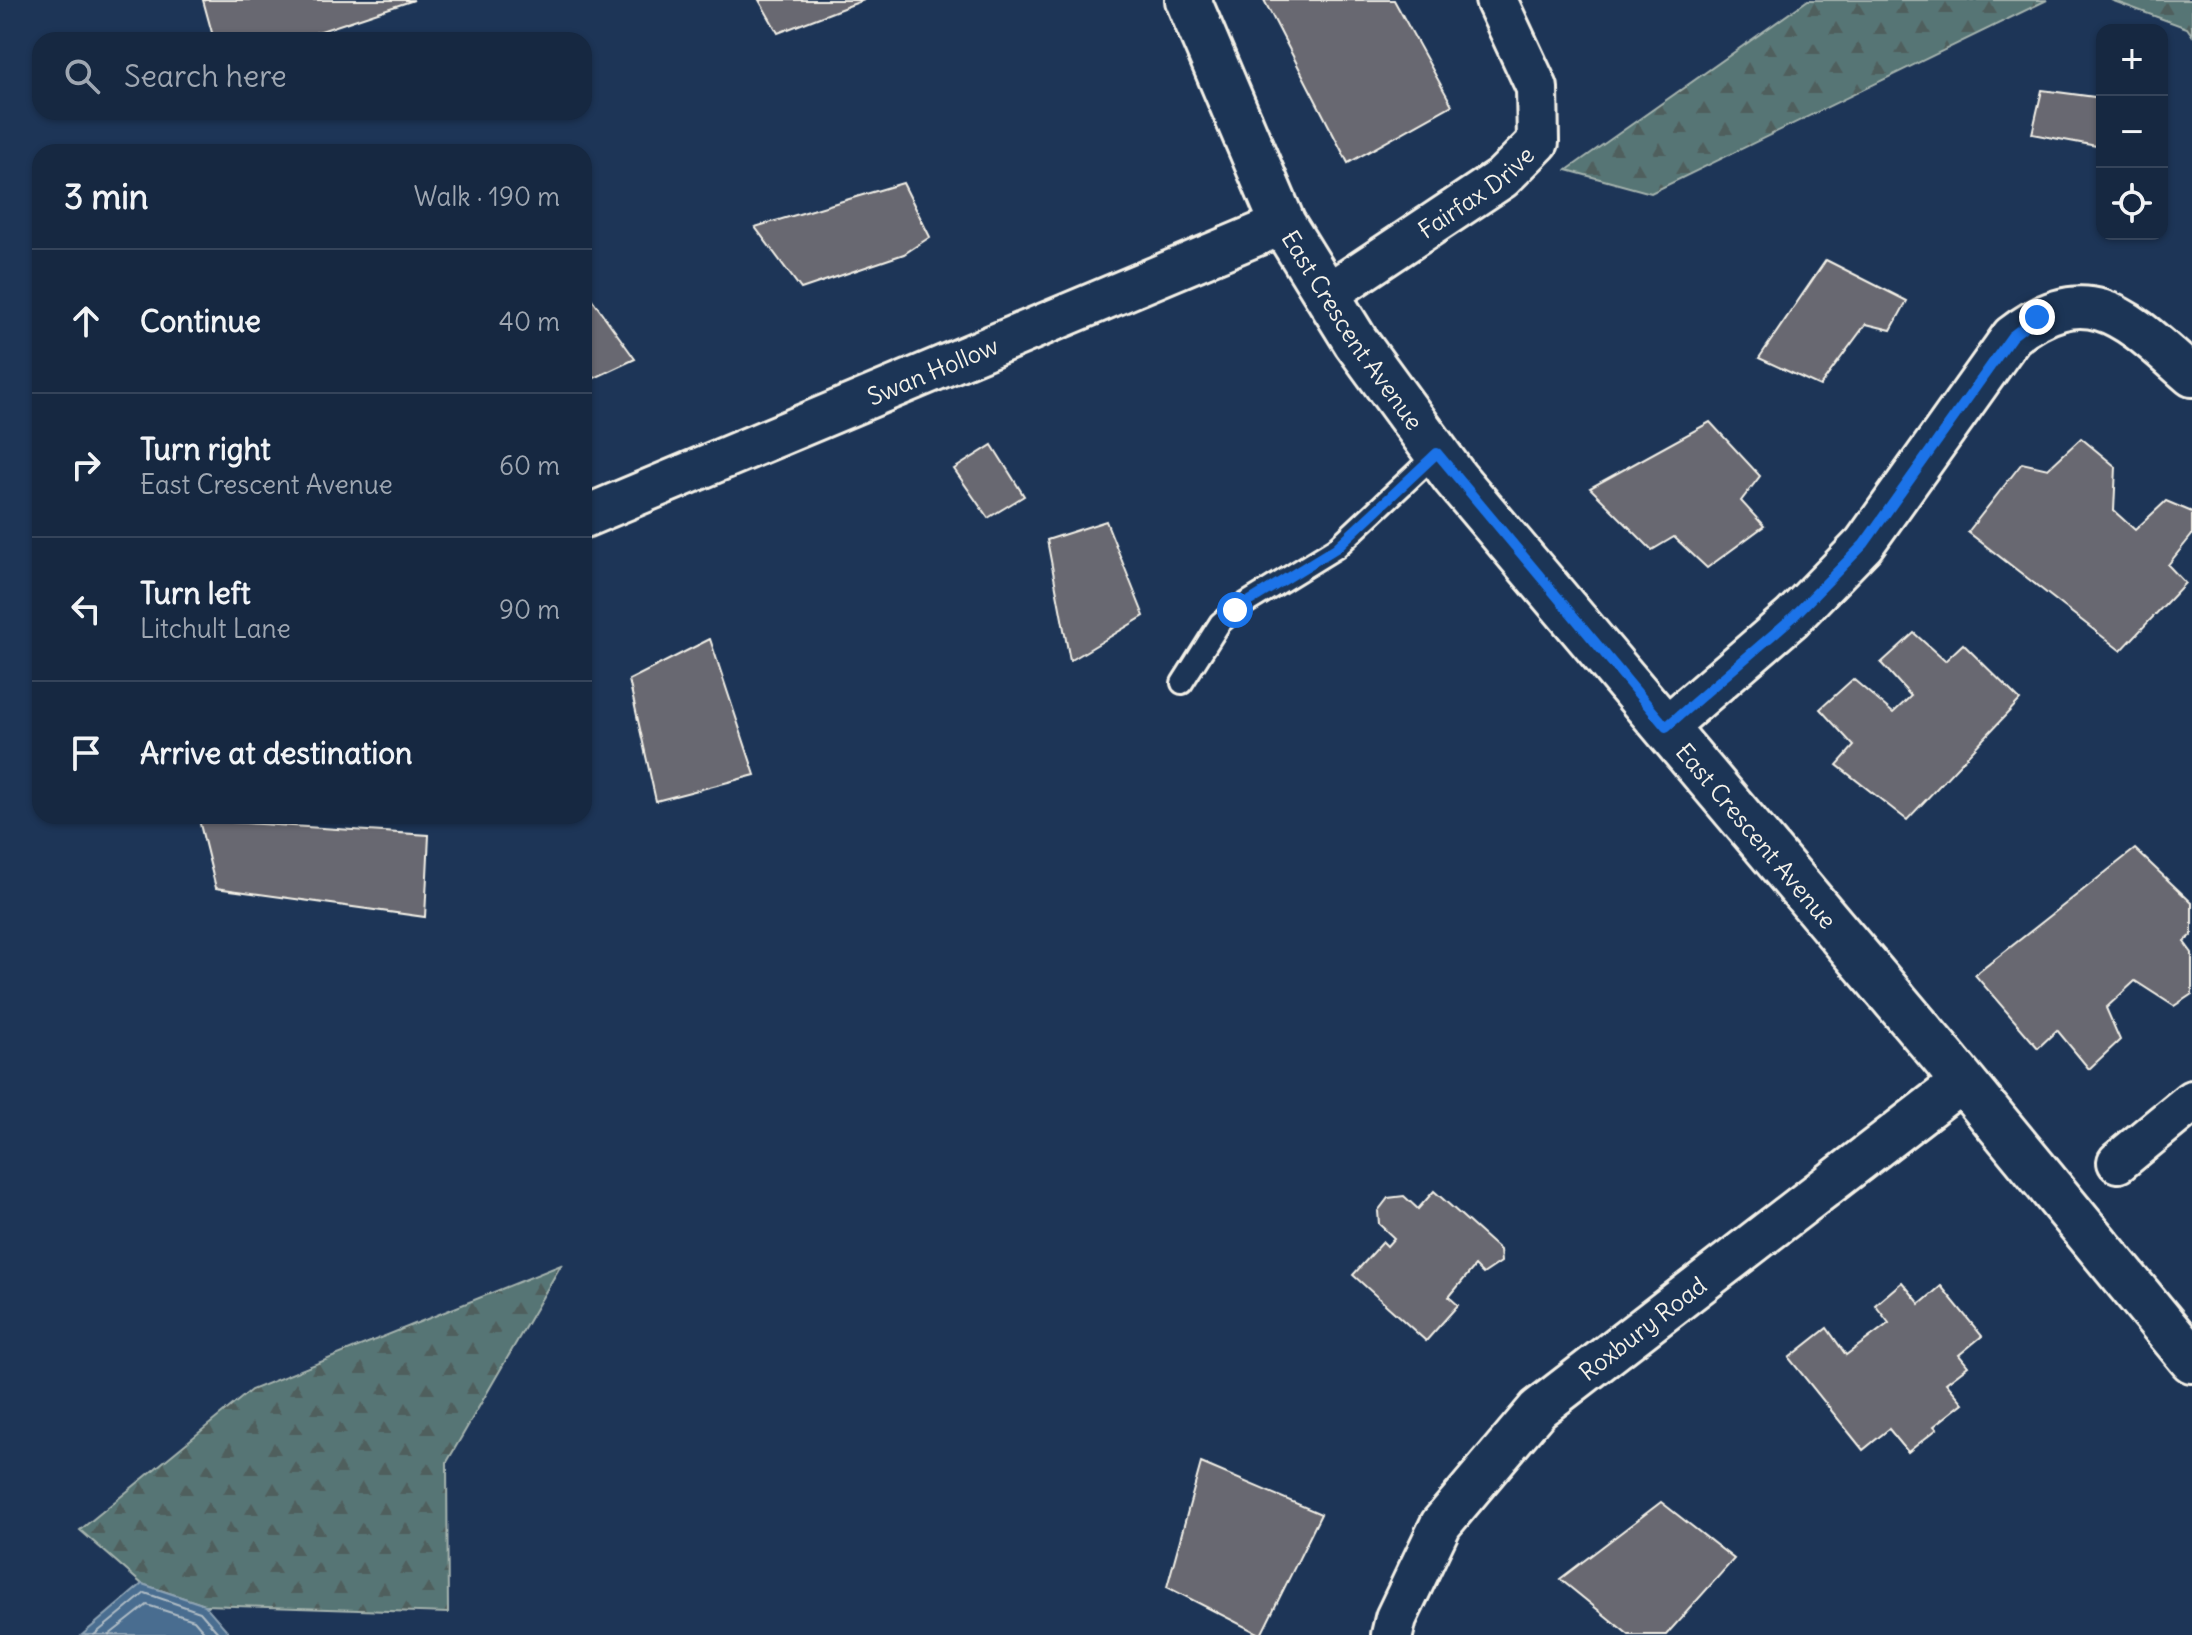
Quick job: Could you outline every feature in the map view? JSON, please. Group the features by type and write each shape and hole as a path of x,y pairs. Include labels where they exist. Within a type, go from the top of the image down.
{"street":[{"name":"East Crescent Avenue","path":"1188,0 1283,224 1326,295 1437,453 1963,1081 2192,1360"},
{"name":"Fairfax Drive","path":"1326,295 1502,178 1538,142 1537,88 1496,0"},
{"name":"Swan Hollow","path":"592,514 1283,224"},
{"path":"1666,727 1792,618 1864,544 2012,336 2037,317 2067,307 2099,309 2129,321 2192,376"},
{"name":"Roxbury Road","path":"1392,1635 1396,1618 1441,1524 1538,1409 1963,1081"},
{"path":"2118,1162 2192,1101"}],"lane":[{"path":"1182,683 1220,623 1235,610 1336,548 1437,453"}],"green space":[{"path":"1808,0 2047,0 1651,193 1567,170"},
{"path":"2111,0 2192,0 2192,35 2187,28"},
{"path":"561,1265 447,1462 448,1613 205,1605 142,1584 80,1530 251,1390"}],"water":[{"path":"142,1584 205,1605 231,1635 82,1635"}],"building":[{"path":"203,0 414,0 318,32 212,32"},
{"path":"759,0 864,0 778,33"},
{"path":"1264,0 1394,0 1452,105 1348,163"},
{"path":"2042,90 2096,97 2096,146 2032,134"},
{"path":"903,183 930,237 904,254 801,289 755,227"},
{"path":"1826,260 1907,301 1891,330 1866,324 1820,386 1759,358"},
{"path":"592,299 635,359 592,379"},
{"path":"1710,422 1760,476 1741,501 1764,526 1707,568 1674,537 1652,550 1590,488"},
{"path":"2081,438 2116,467 2114,511 2135,530 2166,501 2192,512 2192,535 2168,565 2185,583 2121,651 1968,532 2022,463 2048,469"},
{"path":"992,445 1024,496 988,518 954,469"},
{"path":"1106,521 1144,616 1070,661 1047,540"},
{"path":"1914,633 1945,661 1963,644 2020,700 1907,820 1837,765 1854,746 1820,709 1853,679 1893,713 1911,696 1881,663"},
{"path":"710,639 755,775 656,801 629,680"},
{"path":"200,824 260,824 429,835 425,917 216,888"},
{"path":"2135,849 2192,903 2192,935 2184,942 2192,953 2192,994 2174,1006 2135,981 2106,1008 2120,1040 2089,1069 2057,1030 2038,1048 1975,975"},
{"path":"1434,1191 1500,1250 1501,1262 1483,1274 1475,1266 1449,1297 1458,1305 1426,1341 1353,1275 1383,1242 1387,1246 1394,1238 1379,1224 1378,1211 1388,1198 1404,1196 1418,1209"},
{"path":"1902,1282 1920,1304 1941,1286 1982,1336 1959,1355 1968,1366 1946,1383 1963,1403 1934,1426 1937,1429 1908,1452 1889,1429 1863,1450 1789,1358 1827,1328 1846,1355 1889,1323 1875,1305"},
{"path":"1201,1463 1321,1514 1261,1635 1167,1587"},
{"path":"1661,1502 1734,1559 1666,1635 1629,1635 1560,1579"}],"route":[{"path":"1235,610 1336,548 1371,519 1437,453 1666,727 1792,618 1864,544 2012,336 2037,317"}]}
